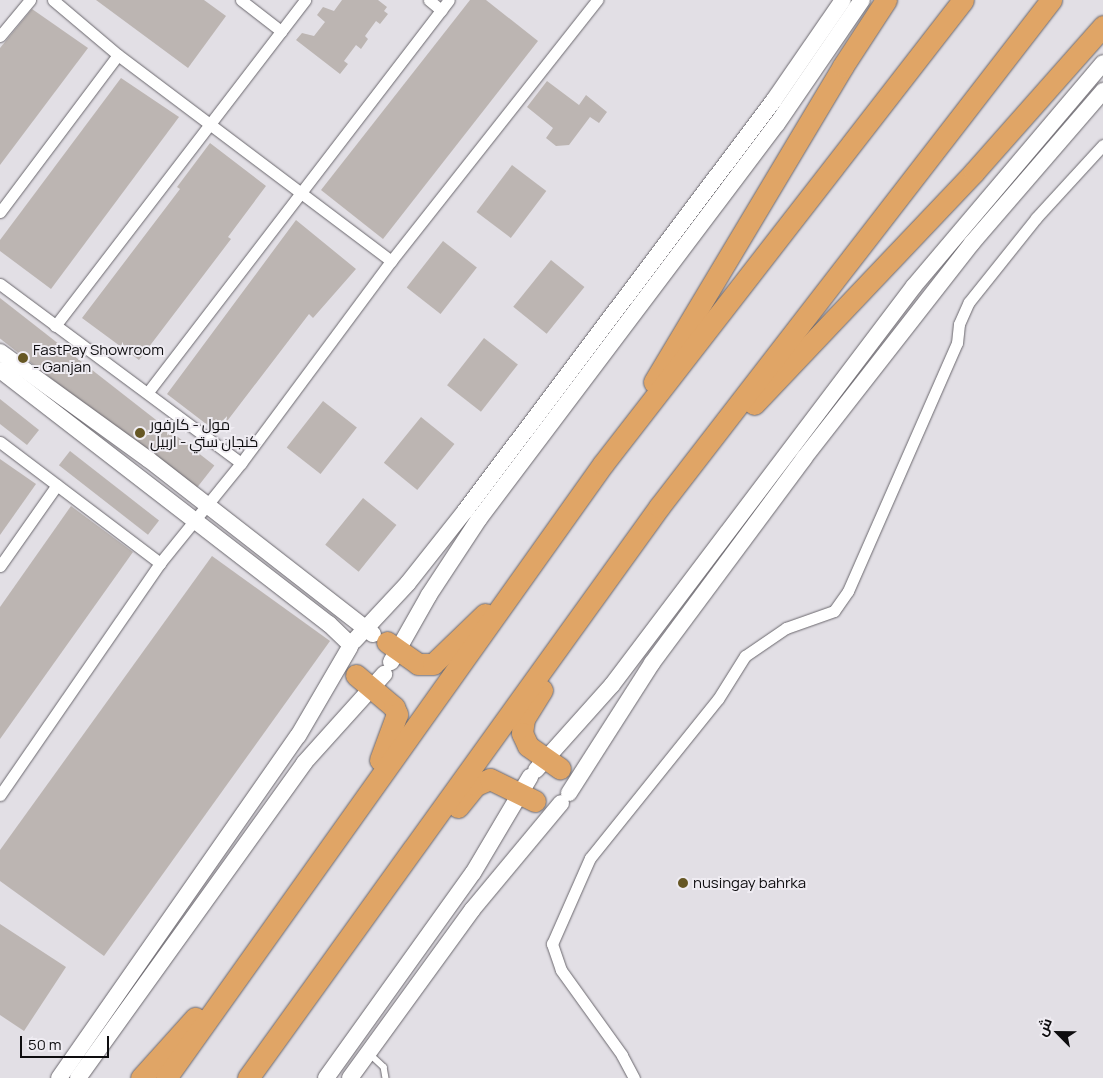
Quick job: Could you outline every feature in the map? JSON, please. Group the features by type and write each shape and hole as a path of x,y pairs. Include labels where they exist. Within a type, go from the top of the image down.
{"highway":[{"path":"603,464 843,66 886,0"},
{"path":"166,1078 365,795 603,464 963,0"},
{"path":"248,1078 304,997 659,507 1051,0"},
{"path":"659,507 974,172 1103,26"},
{"path":"365,795 397,721 394,707 376,658 423,665 438,662 472,626 507,597"},
{"path":"412,850 446,820 480,782 538,778 522,729 551,674 563,640"},
{"path":"141,1078 248,962"},
{"path":"262,1078 304,997"}],"street":[{"path":"0,36 30,0"},
{"path":"53,0 210,126 391,261"},
{"path":"242,0 281,32"},
{"path":"55,326 305,0"},
{"path":"429,0 441,10"},
{"path":"148,392 449,0"},
{"path":"1,791 160,563 241,463 391,261 597,0"},
{"path":"59,1078 298,736 376,658 408,582 465,511 774,100 843,0"},
{"path":"78,1078 304,763 376,658 777,124 862,0"},
{"path":"0,212 118,54"},
{"path":"326,1078 473,873 538,778 612,685 914,286 1103,63"},
{"path":"350,1078 472,910 565,798 652,663 810,450 972,243 1103,90"},
{"path":"634,1078 622,1055 560,970 552,944 590,858 718,699 745,656 786,628 834,611 848,591 957,343 960,324 969,302 1036,218 1103,145"},
{"path":"0,284 55,326 148,392 241,463"},
{"path":"0,352 148,460 206,506 376,658"},
{"path":"0,370 136,474 193,522 376,658"},
{"path":"0,442 160,563"},
{"path":"136,474 148,460"},
{"path":"0,566 57,485"},
{"path":"538,778 569,779 565,798"},
{"path":"538,778 548,807 565,798"}],"lane":[{"path":"368,1053 384,1067 386,1078"}],"building":[{"path":"96,0 204,0 226,16 188,68"},
{"path":"342,0 378,0 387,7 384,11 388,14 380,24 376,21 365,36 368,39 361,49 356,45 344,61 348,64 340,74 296,40 302,33 314,36 325,22 317,15 323,7 334,11"},
{"path":"470,0 486,0 538,41 383,239 321,190"},
{"path":"32,9 88,48 0,165 0,48"},
{"path":"121,78 179,117 51,289 0,251 0,240"},
{"path":"547,81 579,105 586,95 607,112 599,123 590,117 569,145 556,146 546,138 553,128 527,107"},
{"path":"210,143 266,186 228,237 231,239 139,360 82,318 180,189 177,187"},
{"path":"512,165 546,191 511,238 476,212"},
{"path":"296,220 356,269 313,318 309,314 218,433 167,394"},
{"path":"443,241 477,267 441,314 407,287"},
{"path":"551,260 584,287 547,334 513,307"},
{"path":"0,298 214,465 195,491 0,339"},
{"path":"484,338 518,364 481,412 447,385"},
{"path":"0,399 39,430 27,445 0,424"},
{"path":"323,401 357,427 321,474 287,447"},
{"path":"421,417 454,444 417,490 384,463"},
{"path":"70,451 159,521 148,535 59,465"},
{"path":"0,459 36,484 0,535"},
{"path":"363,498 396,525 359,572 325,545"},
{"path":"71,506 133,552 0,739 0,607"},
{"path":"212,556 330,641 104,956 0,881 0,850"},
{"path":"0,924 66,967 24,1031 0,1015"}],"place":[{"name":"FastPay Showroom - Ganjan","path":"23,358"},
{"name":"مول - كارفور كنجان ستي - اربيل","path":"140,433"},
{"name":"nusingay bahrka","path":"683,883"}]}
